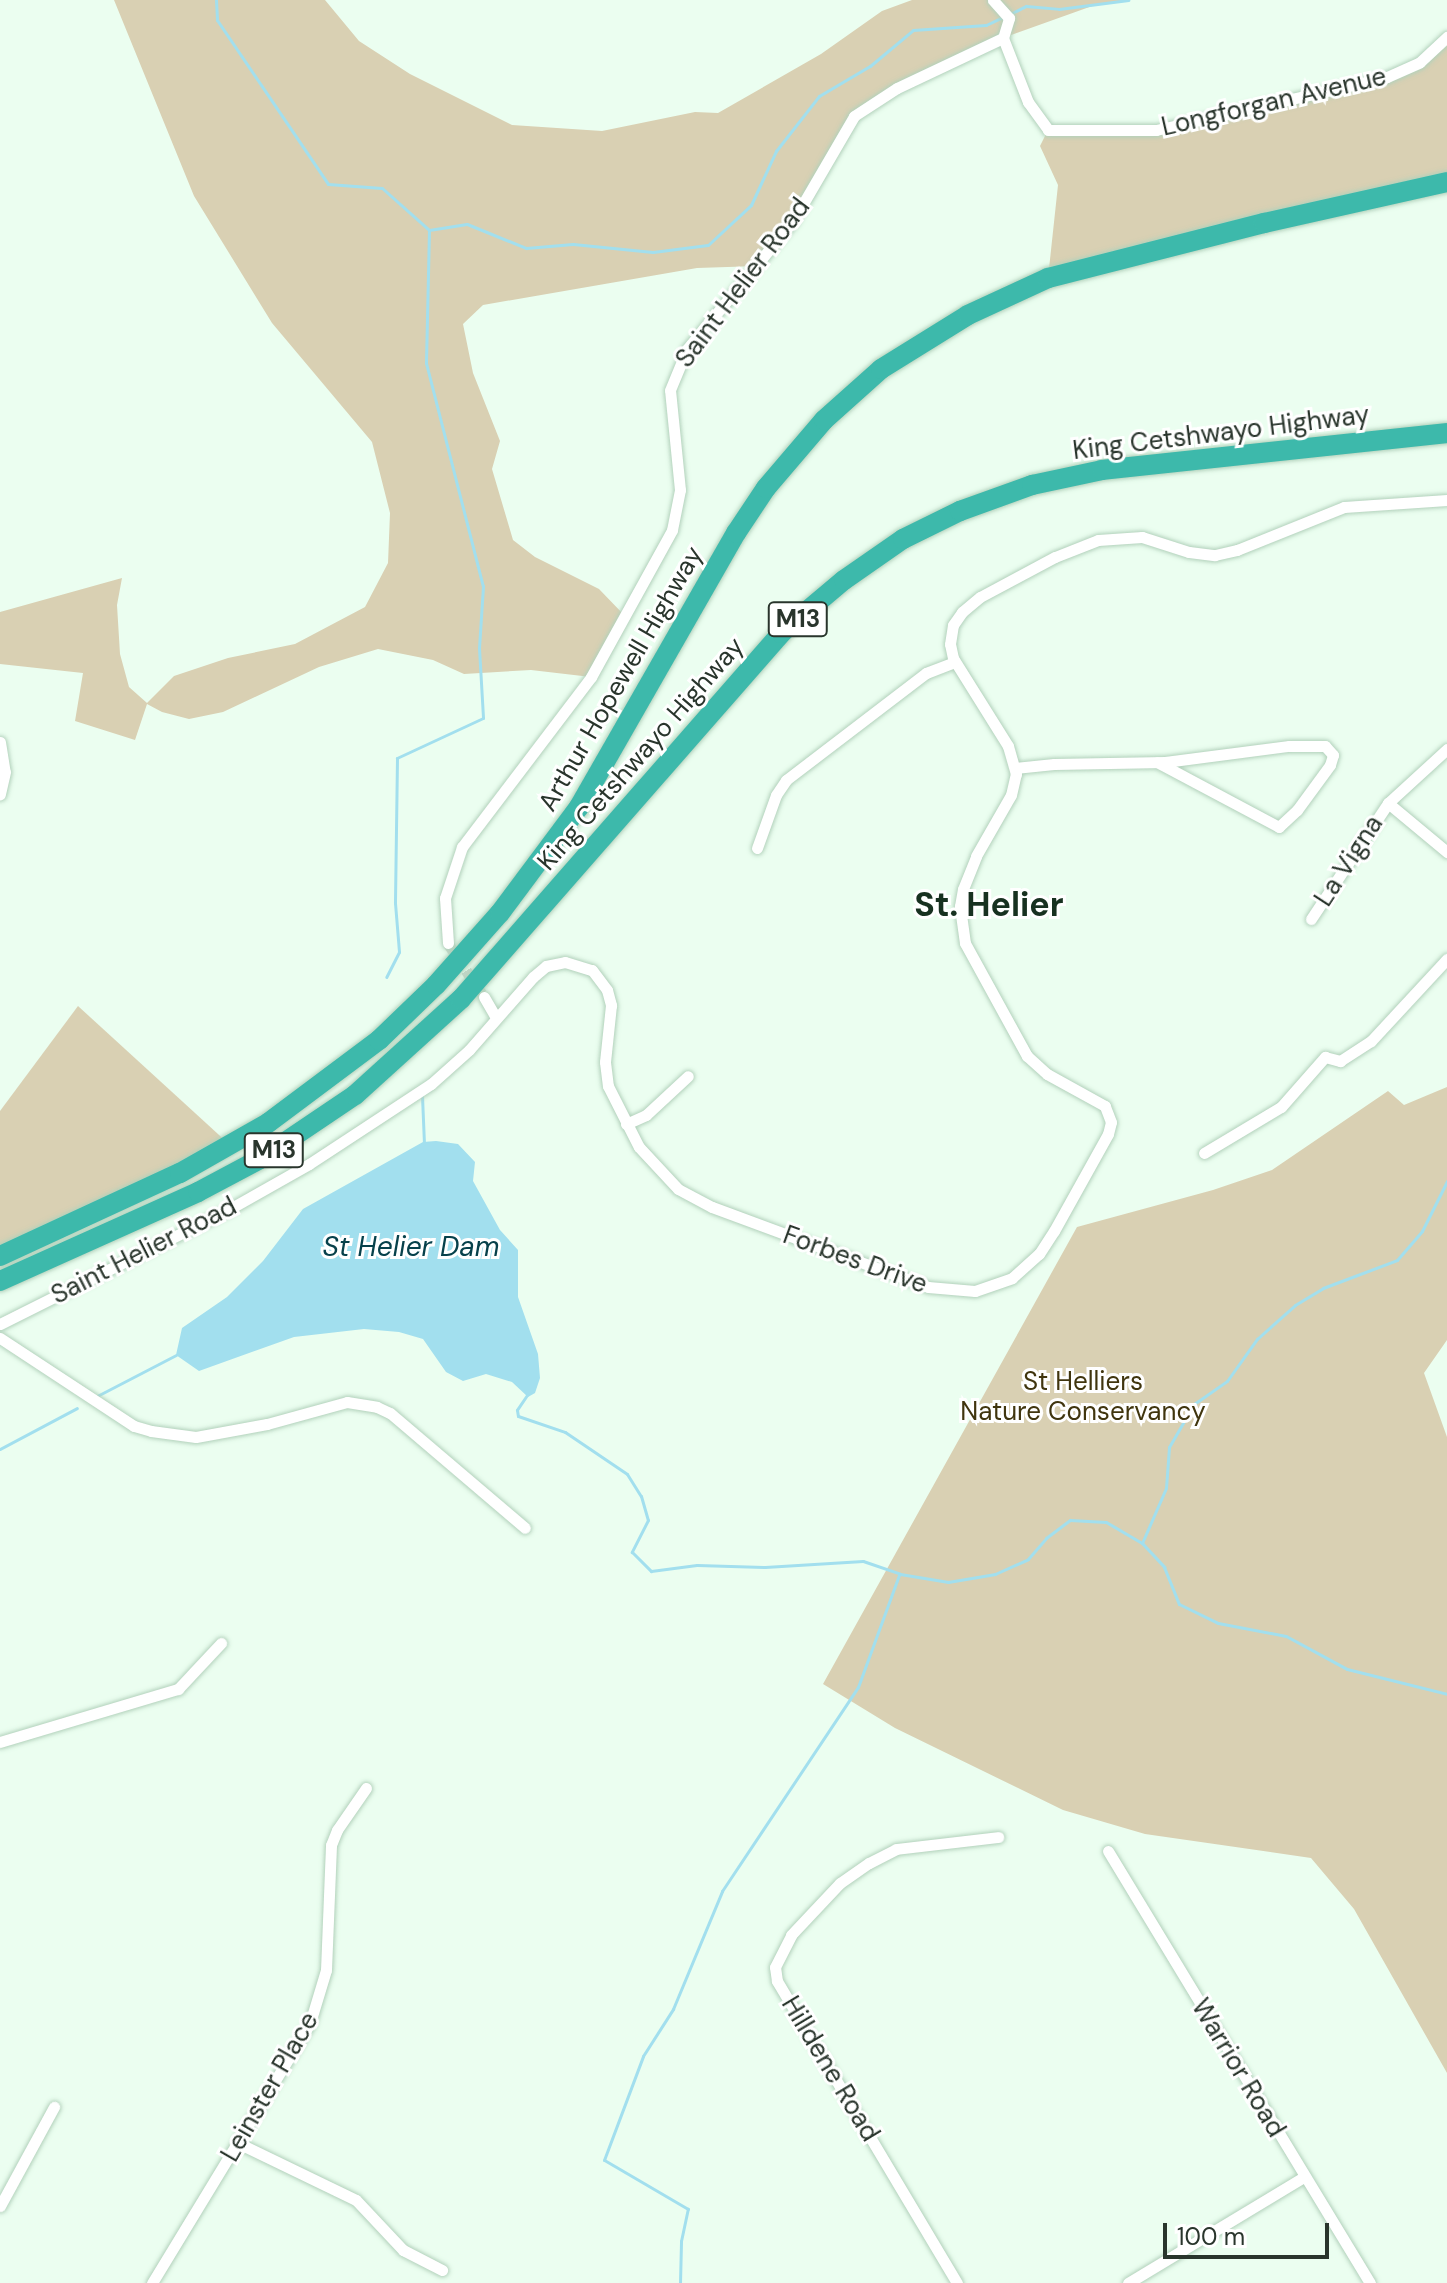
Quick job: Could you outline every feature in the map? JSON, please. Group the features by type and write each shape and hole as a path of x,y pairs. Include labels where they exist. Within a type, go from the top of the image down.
{"highway":[{"path":"1342,205 1447,170"},
{"name":"M13","path":"1342,205 1447,182"},
{"name":"Arthur Hopewell Highway","path":"549,851 610,755 736,533 784,465 836,408 881,369 968,315 1018,290 1075,270 1342,205"},
{"name":"King Cetshwayo Highway","path":"0,1281 198,1192 260,1159 355,1095 461,999 781,633 861,567 903,539 960,511 1032,485 1104,466 1447,433"},
{"name":"King Cetshwayo Highway","path":"0,1256 180,1173 268,1123 320,1086 379,1040 436,985 500,913 549,851"}],"street":[{"path":"996,2 1009,18 1003,38"},
{"name":"Longforgan Avenue","path":"1003,38 1028,102 1048,130 1156,130 1387,77 1420,62 1447,37"},
{"name":"Saint Helier Road","path":"448,943 445,898 462,847 591,677 672,530 680,490 670,390 687,349 793,221 854,116 897,88 1003,38"},
{"path":"1157,762 1253,816 1281,827 1330,765 1333,755 1325,746 1289,746 1157,762 1015,768 1008,746 950,651 951,635 962,612 980,597 1084,545 1111,537 1142,537 1189,552 1215,555 1237,550 1344,507 1447,500"},
{"path":"757,848 776,795 786,780 926,673 955,662"},
{"path":"0,742 5,772 0,794"},
{"name":"La Vigna","path":"1311,919 1388,803 1447,749"},
{"name":"Forbes Drive","path":"496,1018 546,966 577,963 592,970 603,982 611,1005 605,1072 626,1124 658,1171 678,1189 699,1201 939,1290 975,1291 998,1284 1028,1265 1054,1231 1108,1134 1111,1122 1105,1106 1047,1074 1027,1056 965,943 961,898 976,856 1011,795 1015,768"},
{"name":"La Vigna","path":"1388,803 1447,852"},
{"path":"1204,1153 1281,1107 1325,1057 1340,1061 1371,1041 1447,959"},
{"path":"484,997 496,1018"},
{"name":"Saint Helier Road","path":"0,1324 226,1211 309,1164 431,1084 469,1050 496,1018"},
{"path":"626,1124 646,1115 688,1076"},
{"path":"0,1338 134,1426 151,1431 196,1437 267,1424 347,1402 377,1407 390,1413 525,1528"},
{"path":"0,1742 178,1689 221,1643"},
{"name":"Leinster Place","path":"152,2283 310,2023 320,2001 326,1970 331,1845 337,1830 366,1788"},
{"name":"Hilldene Road","path":"957,2283 777,1981 775,1967 784,1945 799,1926 840,1883 876,1858 896,1849 998,1837"},
{"name":"Warrior Road","path":"1108,1851 1370,2283"},
{"path":"0,2206 54,2107"},
{"path":"238,2143 356,2200 403,2250 442,2270"},
{"path":"1128,2283 1304,2177"}],"green space":[{"path":"114,0 325,0 359,41 410,74 512,125 602,131 695,112 718,113 821,54 882,11 912,0 1128,0 1095,5 1003,38 863,107 810,196 758,266 697,268 483,305 463,324 473,373 500,441 492,469 513,540 535,557 599,589 626,617 591,677 531,670 464,674 433,660 378,649 319,667 223,712 189,719 162,712 147,704 135,740 75,721 83,673 0,664 0,612 122,578 117,605 120,654 129,687 147,703 174,676 228,658 295,644 365,607 388,563 390,513 372,442 272,323 194,196"},
{"path":"1447,37 1447,182 1048,278 1058,185 1040,146 1048,130 1145,130 1410,68"},
{"path":"78,1006 230,1145 0,1256 0,1111"},
{"name":"St Helliers Nature Conservancy","path":"1447,1087 1447,1340 1424,1373 1447,1437 1447,2073 1354,1909 1311,1858 1145,1834 1063,1810 895,1728 823,1684 1077,1227 1213,1190 1272,1170 1388,1091 1404,1105"}],"water":[{"name":"St Helier Dam","path":"423,1142 458,1144 475,1162 473,1181 500,1230 518,1250 518,1297 538,1354 540,1378 535,1393 528,1397 512,1382 486,1374 463,1381 446,1372 423,1339 399,1332 364,1329 294,1337 199,1371 176,1355 182,1328 227,1297 263,1261 303,1209"}],"waterway":[{"path":"216,0 217,20 328,184 382,188 429,230 426,363 483,586 479,648 483,718 397,758 395,903 399,952 386,977"},
{"path":"1010,14 1026,6 1059,9 1128,0"},
{"path":"429,230 467,224 526,248 573,244 653,252 708,245 751,205 776,151 819,96 870,66 913,30 986,25 1003,17"},
{"path":"422,1096 424,1144"},
{"path":"1142,1543 1166,1488 1169,1447 1194,1404 1227,1381 1257,1339 1295,1305 1323,1288 1397,1260 1422,1231 1447,1181"},
{"path":"97,1396 176,1355"},
{"path":"527,1395 517,1410 518,1416 565,1432 627,1474 641,1496 648,1520 632,1552 651,1571 697,1565 765,1567 863,1561 900,1574 948,1582 995,1574 1028,1559 1046,1538 1070,1520 1106,1522 1142,1543 1164,1567 1179,1604 1218,1623 1286,1636 1347,1669 1447,1694"},
{"path":"0,1449 77,1408"},
{"path":"680,2283 681,2241 688,2209 604,2160 643,2056 673,2009 722,1891 858,1687 899,1575"}],"tunnel":[{"path":"448,943 484,997"}],"district":[{"name":"St. Helier","path":"989,905"}]}
